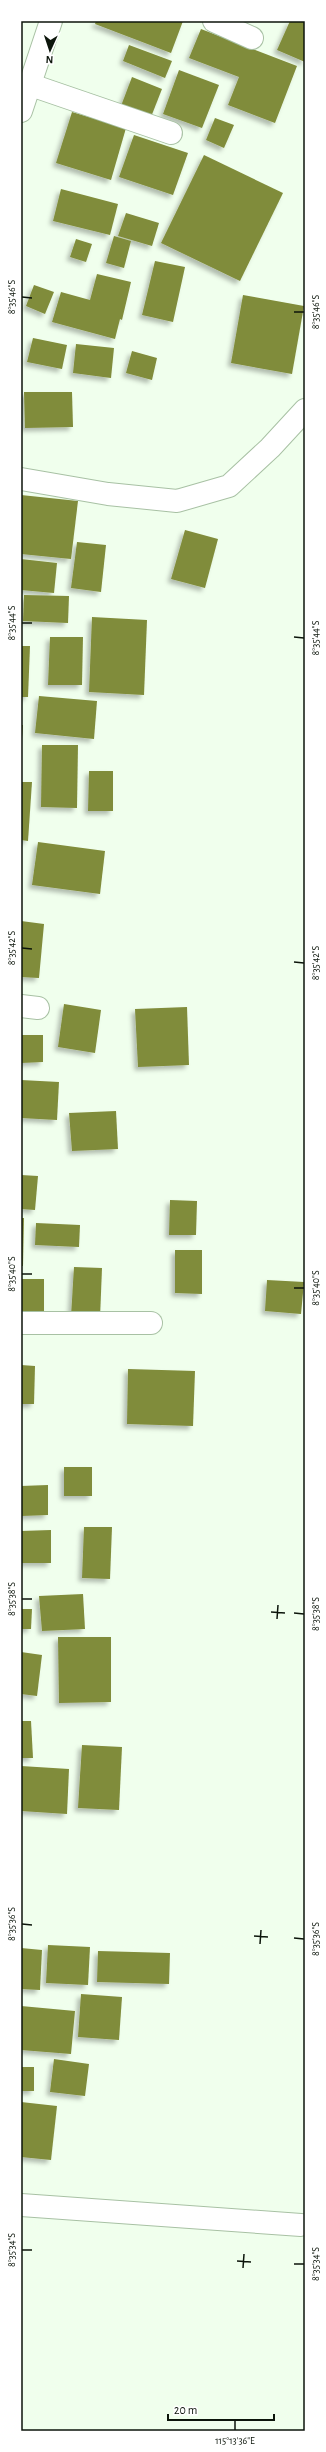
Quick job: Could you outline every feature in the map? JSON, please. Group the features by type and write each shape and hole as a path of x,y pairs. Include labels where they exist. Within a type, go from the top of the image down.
{"street":[{"path":"21,111 28,84 51,21"},
{"path":"214,21 252,38"},
{"path":"28,84 172,133"},
{"path":"21,479 108,494 177,501 229,486 270,448 305,410"},
{"path":"21,1323 150,1323"},
{"path":"21,2205 301,2226"}],"building":[{"path":"96,21 183,21 171,53 95,24"},
{"path":"290,21 305,21 305,62 277,50"},
{"path":"201,29 297,66 275,123 228,105 239,77 189,58"},
{"path":"129,45 172,61 165,78 123,61"},
{"path":"179,70 219,85 202,128 163,114"},
{"path":"132,77 162,89 151,117 121,106"},
{"path":"72,112 126,128 111,180 56,163"},
{"path":"215,118 234,125 224,148 206,140"},
{"path":"134,135 188,153 173,195 119,177"},
{"path":"204,155 283,193 240,281 161,243"},
{"path":"61,189 118,204 110,235 53,221"},
{"path":"126,213 159,223 152,246 118,236"},
{"path":"114,236 131,241 124,268 106,263"},
{"path":"76,239 92,244 86,262 70,257"},
{"path":"155,261 185,267 173,322 142,315"},
{"path":"97,274 131,282 122,320 120,319 115,339 52,322 61,292 90,300"},
{"path":"34,285 54,292 45,314 26,306"},
{"path":"243,295 304,306 292,374 231,363"},
{"path":"33,338 67,345 62,369 27,362"},
{"path":"76,344 114,348 111,378 73,373"},
{"path":"132,351 157,358 152,380 126,373"},
{"path":"24,392 72,392 73,427 25,428"},
{"path":"21,495 78,501 71,559 21,554"},
{"path":"185,530 218,539 205,588 171,579"},
{"path":"77,542 106,545 101,592 71,588"},
{"path":"21,559 57,563 54,593 21,590"},
{"path":"24,595 69,596 68,623 23,621"},
{"path":"92,617 147,620 144,695 89,692"},
{"path":"50,637 83,637 82,685 48,685"},
{"path":"21,646 30,646 28,697 21,697"},
{"path":"39,696 97,701 94,739 35,733"},
{"path":"21,725 23,725 22,739 21,739"},
{"path":"42,745 78,745 77,808 41,807"},
{"path":"89,771 113,771 113,811 88,811"},
{"path":"21,782 32,782 28,841 21,840"},
{"path":"38,842 105,851 100,894 32,885"},
{"path":"21,921 44,924 39,978 21,977"},
{"path":"64,1004 101,1010 95,1053 58,1047"},
{"path":"187,1007 189,1065 138,1067 135,1009"},
{"path":"21,1035 43,1035 43,1062 21,1063"},
{"path":"21,1080 59,1082 57,1120 21,1118"},
{"path":"116,1111 118,1149 72,1151 69,1113"},
{"path":"21,1175 38,1176 35,1210 21,1209"},
{"path":"170,1200 197,1201 196,1235 169,1235"},
{"path":"21,1218 24,1218 23,1266 21,1266"},
{"path":"36,1223 80,1225 79,1247 35,1245"},
{"path":"175,1250 202,1250 202,1294 175,1293"},
{"path":"74,1267 102,1268 100,1318 71,1316"},
{"path":"21,1279 44,1279 44,1315 21,1315"},
{"path":"267,1280 304,1282 301,1314 265,1311"},
{"path":"21,1365 35,1366 34,1404 21,1404"},
{"path":"128,1369 195,1371 193,1426 127,1424"},
{"path":"64,1467 92,1467 92,1496 64,1496"},
{"path":"48,1485 48,1515 21,1516 21,1486"},
{"path":"84,1527 112,1527 110,1579 82,1578"},
{"path":"51,1530 51,1563 21,1563 21,1531"},
{"path":"83,1594 85,1629 42,1631 39,1596"},
{"path":"21,1609 32,1609 31,1629 21,1629"},
{"path":"58,1637 111,1637 111,1702 59,1703"},
{"path":"21,1652 42,1655 37,1696 21,1694"},
{"path":"21,1721 31,1721 33,1758 21,1758"},
{"path":"82,1745 122,1747 119,1810 78,1808"},
{"path":"21,1766 69,1769 67,1814 21,1811"},
{"path":"48,1945 90,1947 88,1985 46,1983"},
{"path":"21,1948 42,1950 40,1990 21,1989"},
{"path":"98,1951 170,1953 169,1984 97,1982"},
{"path":"81,1994 122,1997 119,2040 78,2037"},
{"path":"21,2006 75,2011 71,2054 21,2050"},
{"path":"54,2059 89,2064 85,2096 50,2092"},
{"path":"21,2067 34,2067 34,2091 21,2091"},
{"path":"21,2102 57,2106 51,2160 21,2157"}]}
